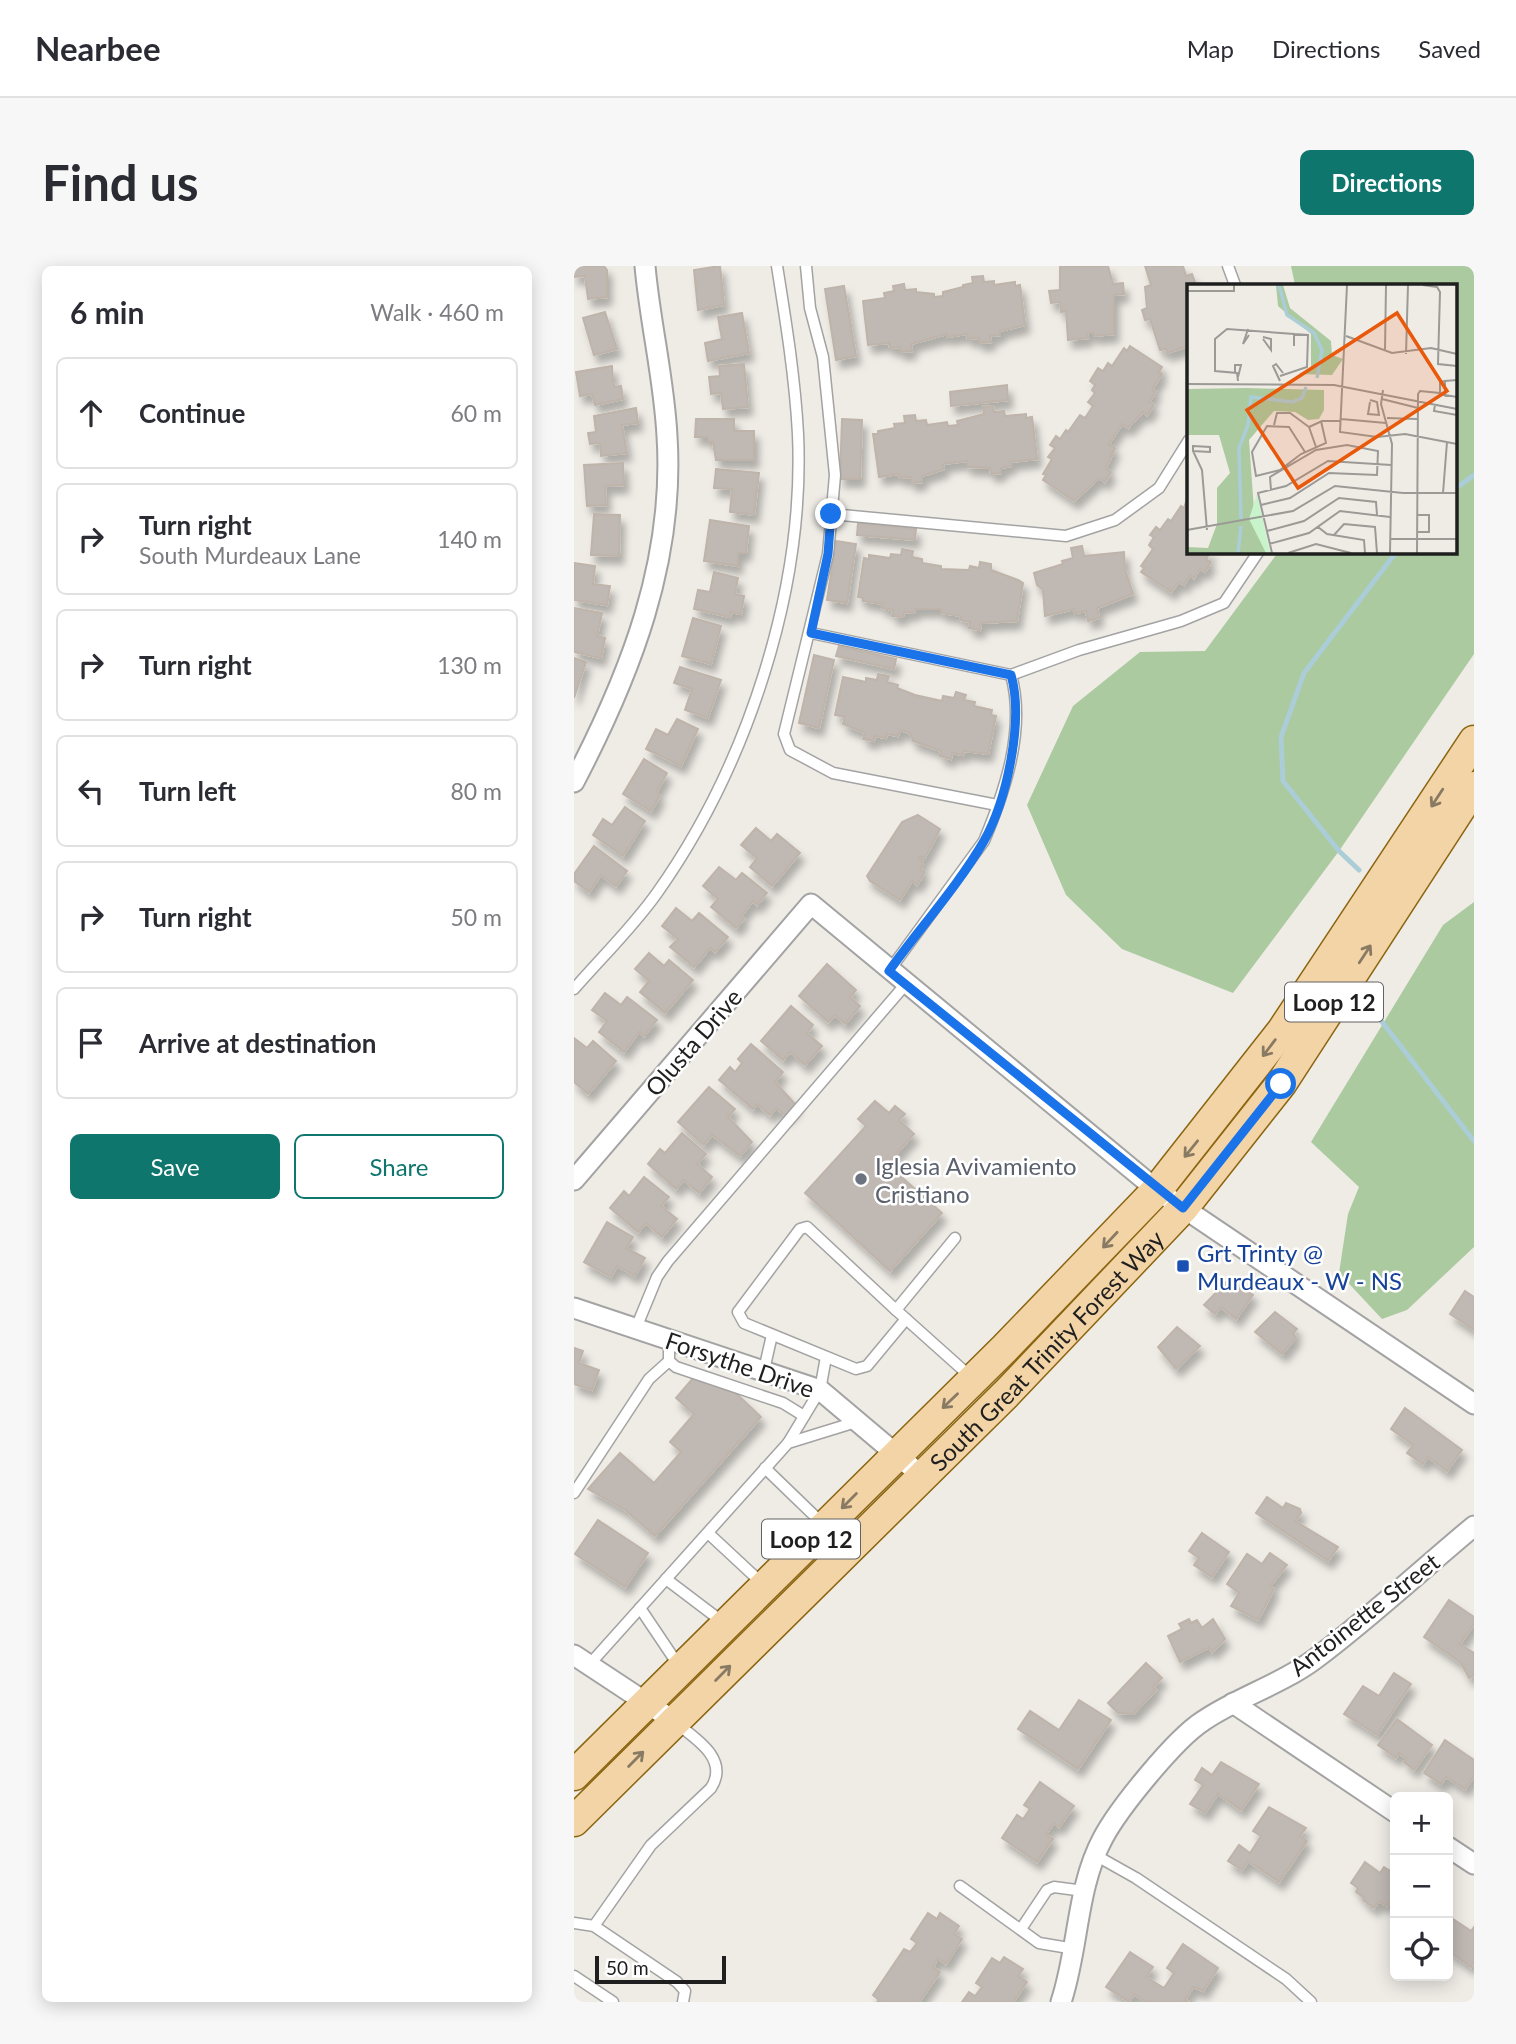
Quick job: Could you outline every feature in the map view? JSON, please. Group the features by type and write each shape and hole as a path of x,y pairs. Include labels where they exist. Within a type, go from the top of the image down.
{"main road":[{"name":"South Great Trinity Forest Way","path":"574,1775 973,1379 1157,1190 1282,1031 1474,741"},
{"name":"South Great Trinity Forest Way","path":"574,1821 1094,1305 1183,1208 1281,1084 1474,787"}],"street":[{"path":"574,782 606,722 635,652 654,588 666,514 666,412 645,266"},
{"name":"Olusta Drive","path":"574,1180 811,904 889,971"},
{"path":"889,971 1157,1190 1474,1404"},
{"name":"Forsythe Drive","path":"574,1308 820,1390 898,1453 922,1476"},
{"name":"Antoinette Street","path":"1061,2002 1075,1950 1084,1891 1095,1855 1118,1816 1177,1745 1201,1722 1314,1660 1474,1526"},
{"path":"581,1660 674,1721"},
{"path":"1233,1703 1390,1809"},
{"path":"1453,1850 1474,1864"}],"lane":[{"path":"574,989 657,894 683,852 747,725 782,614 796,520 798,436 789,339 777,266"},
{"path":"806,266 810,308 823,357 835,475 828,554 785,734 790,750 833,773 997,805"},
{"path":"1228,266 1235,284"},
{"path":"831,514 1066,536 1115,520 1159,488 1187,443"},
{"path":"811,633 1011,675 1079,650 1181,621 1224,603 1258,553"},
{"path":"889,971 984,841 1007,779 1013,744 1016,702 1011,675"},
{"path":"636,1328 657,1277 668,1261 905,985"},
{"path":"906,1319 867,1366 856,1370 744,1323 738,1312 800,1229 807,1227 973,1379"},
{"path":"896,1310 955,1238"},
{"path":"764,1370 772,1335"},
{"path":"574,1493 649,1379 669,1361 669,1339"},
{"path":"581,1660 640,1608 788,1443 820,1390 826,1357"},
{"path":"669,1361 676,1367 783,1403 804,1416"},
{"path":"788,1443 860,1421"},
{"path":"765,1468 825,1525"},
{"path":"708,1533 764,1585"},
{"path":"666,1579 725,1624"},
{"path":"640,1608 680,1668"},
{"path":"594,1926 651,1845 711,1788 719,1777 719,1765 699,1741 674,1721"},
{"path":"1095,1855 1136,1878 1286,1979 1311,2002"},
{"path":"960,1886 1039,1943 1075,1950"},
{"path":"1021,1929 1047,1890 1055,1887 1084,1891"},
{"path":"574,1923 594,1926 677,1982 685,1992 683,2002"},
{"path":"574,1976 613,2002"}],"green space":[{"path":"1291,266 1474,266 1474,654 1339,851 1233,993 1122,949 1066,895 1027,805 1073,706 1140,652 1205,651 1278,553 1457,553 1457,284 1295,284"},
{"path":"1474,902 1474,1247 1407,1310 1382,1319 1339,1273 1348,1214 1359,1187 1311,1142 1443,925"}],"building":[{"path":"574,266 604,266 607,270 607,297 588,299 585,276 574,277"},
{"path":"720,266 724,305 698,310 694,270"},
{"path":"1060,266 1108,266 1113,284 1123,283 1124,294 1114,295 1114,334 1094,336 1094,333 1087,333 1088,338 1068,340 1066,311 1061,312 1060,302 1051,303 1049,291 1060,290"},
{"path":"1145,266 1183,266 1186,276 1192,274 1196,284 1187,284 1187,347 1167,353 1166,349 1160,350 1150,319 1145,320 1142,310 1147,308 1145,287 1151,285"},
{"path":"983,276 984,282 994,281 994,285 1015,282 1015,286 1020,285 1025,325 990,336 991,342 979,343 979,338 968,339 967,334 947,337 947,334 911,344 912,351 900,352 900,347 890,348 889,343 868,345 863,301 885,298 884,293 894,291 893,286 904,284 905,290 916,289 916,292 934,294 934,297 943,296 943,292 973,283 972,277"},
{"path":"844,286 856,356 836,360 825,289"},
{"path":"605,312 617,349 594,355 583,318"},
{"path":"742,313 749,353 708,361 705,343 722,339 718,317"},
{"path":"1130,346 1162,367 1159,372 1162,374 1152,390 1156,392 1149,402 1154,405 1147,415 1143,412 1128,428 1122,424 1109,444 1115,448 1106,468 1111,472 1105,482 1099,478 1074,501 1043,480 1046,475 1043,474 1052,459 1048,457 1055,448 1050,445 1056,436 1060,439 1066,430 1068,432 1080,415 1085,418 1093,406 1088,402 1095,393 1092,390 1095,385 1090,381 1098,368 1103,371 1108,363 1112,366 1124,348 1127,351"},
{"path":"744,364 748,407 723,409 721,393 711,394 709,377 720,376 719,366"},
{"path":"612,366 613,382 615,387 621,386 623,399 595,405 592,394 580,396 576,372"},
{"path":"1007,385 1008,400 951,406 950,392"},
{"path":"993,406 994,412 1004,411 1005,416 1026,414 1026,418 1032,417 1037,459 1010,462 1011,466 1001,468 1001,473 991,474 990,468 967,467 967,461 943,464 944,469 922,476 922,482 911,483 911,477 900,478 899,474 879,477 873,434 895,428 894,424 905,423 904,416 915,415 916,421 926,420 927,425 947,422 948,426 958,425 957,421 984,414 983,407"},
{"path":"636,408 638,423 622,425 627,453 601,456 600,443 590,444 588,433 596,432 594,416"},
{"path":"696,419 734,419 734,431 754,431 754,460 716,460 713,442 708,442 708,437 695,437"},
{"path":"842,419 862,420 860,479 840,479"},
{"path":"623,463 624,485 605,486 606,505 587,506 584,465"},
{"path":"716,469 759,473 754,515 730,512 732,489 714,488"},
{"path":"1187,499 1187,553 1210,553 1206,559 1211,562 1205,572 1200,569 1194,578 1190,575 1184,585 1179,582 1171,592 1141,572 1144,568 1141,566 1153,549 1149,545 1154,537 1150,535 1156,527 1160,530 1168,519 1171,521 1181,506 1184,508"},
{"path":"594,514 620,515 619,556 591,555"},
{"path":"710,520 749,526 746,553 738,553 738,566 704,561"},
{"path":"858,523 916,529 915,540 857,535"},
{"path":"836,541 856,544 847,603 827,600"},
{"path":"1082,546 1084,556 1124,552 1125,569 1133,594 1097,608 1099,618 1088,621 1086,611 1075,613 1074,609 1045,616 1043,590 1037,585 1034,573 1063,564 1062,561 1073,558 1071,548"},
{"path":"902,549 913,551 912,557 922,559 922,563 941,566 941,569 969,570 970,566 979,568 980,562 991,564 991,570 1023,583 1017,621 981,623 980,630 969,628 970,622 960,620 961,616 941,613 941,609 915,609 914,613 904,612 903,617 892,616 893,610 882,608 883,604 863,601 863,598 858,597 864,558 869,559 869,555 890,558 891,554 901,555"},
{"path":"574,563 595,566 593,584 610,586 607,605 574,600"},
{"path":"714,572 738,578 735,594 744,596 741,614 731,612 730,617 694,609 698,590 710,592"},
{"path":"574,608 602,613 597,636 605,638 601,658 574,652"},
{"path":"693,618 721,626 711,664 682,656"},
{"path":"839,646 896,659 894,669 836,656"},
{"path":"814,655 834,660 819,728 799,723"},
{"path":"574,658 586,662 574,698"},
{"path":"680,667 721,680 708,718 685,710 692,689 674,683"},
{"path":"878,674 889,676 887,682 915,695 942,701 943,696 954,698 956,692 966,695 964,700 975,702 974,706 992,710 991,715 996,716 988,754 964,751 963,755 952,753 951,759 940,756 941,751 913,741 910,733 900,730 898,736 875,736 874,741 863,739 865,733 843,724 845,717 835,715 843,677 866,682 866,678 877,680"},
{"path":"677,719 698,729 681,766 646,749 656,729 668,735"},
{"path":"644,759 667,773 656,793 660,796 651,811 623,794"},
{"path":"625,807 645,821 623,856 593,835 603,819 612,825"},
{"path":"918,815 940,829 925,858 921,856 919,859 923,861 921,870 925,872 917,885 912,881 900,900 870,881 867,876 902,822"},
{"path":"756,828 771,841 777,834 800,853 772,886 750,867 757,858 741,845"},
{"path":"594,846 627,871 616,886 601,875 589,892 574,881 574,874"},
{"path":"719,867 736,880 742,873 767,893 757,905 753,901 741,916 744,919 736,928 711,907 718,899 703,886"},
{"path":"676,908 692,921 699,913 728,937 715,952 710,948 694,967 670,947 678,939 662,926"},
{"path":"649,953 664,966 669,960 693,980 665,1013 640,992 649,981 635,969"},
{"path":"827,964 856,990 850,997 860,1006 845,1024 835,1015 828,1022 799,996"},
{"path":"605,993 621,1005 627,997 657,1020 644,1036 639,1032 624,1052 599,1032 607,1021 592,1010"},
{"path":"791,1006 813,1025 807,1033 822,1046 805,1065 790,1052 783,1060 761,1041"},
{"path":"574,1038 587,1048 593,1041 616,1061 588,1094 574,1082"},
{"path":"751,1044 783,1072 775,1082 796,1105 786,1116 776,1108 770,1115 757,1104 753,1109 719,1080 730,1067 735,1072 742,1063 738,1059"},
{"path":"709,1087 735,1109 728,1117 752,1142 740,1156 712,1135 704,1145 678,1122"},
{"name":"Iglesia Avivamiento Cristiano","path":"875,1101 889,1113 895,1106 905,1114 899,1120 914,1134 887,1164 942,1213 890,1271 805,1193 866,1126 858,1119"},
{"path":"682,1133 706,1154 697,1164 712,1177 699,1193 684,1180 676,1189 648,1164 660,1149 665,1153"},
{"path":"644,1177 669,1197 661,1206 677,1219 662,1237 646,1223 638,1232 610,1208 624,1191 629,1196"},
{"path":"607,1222 633,1237 626,1248 645,1258 635,1276 617,1266 611,1277 584,1262"},
{"path":"1231,1277 1253,1295 1236,1319 1221,1307 1215,1314 1204,1305"},
{"path":"1465,1291 1474,1297 1474,1330 1450,1314"},
{"path":"1275,1312 1297,1329 1293,1334 1296,1337 1282,1354 1255,1332"},
{"path":"1177,1327 1200,1346 1176,1369 1158,1347"},
{"path":"574,1348 583,1351 579,1363 599,1370 592,1390 574,1384"},
{"path":"694,1377 735,1392 761,1417 655,1536 625,1510 588,1489 620,1453 654,1483 681,1452 670,1442 694,1414 676,1398"},
{"path":"1405,1408 1462,1450 1447,1471 1428,1457 1423,1464 1407,1453 1413,1445 1391,1429"},
{"path":"1267,1497 1283,1508 1286,1503 1300,1509 1301,1513 1295,1521 1338,1547 1328,1561 1256,1513"},
{"path":"598,1520 648,1553 625,1587 575,1554"},
{"path":"1202,1533 1229,1552 1212,1577 1194,1565 1199,1558 1189,1551"},
{"path":"1270,1553 1287,1565 1270,1586 1274,1589 1258,1620 1231,1606 1239,1593 1227,1584 1247,1554 1262,1564"},
{"path":"1449,1600 1474,1617 1474,1624 1460,1644 1474,1653 1474,1676 1469,1678 1461,1663 1424,1637"},
{"path":"1189,1619 1191,1623 1197,1620 1202,1628 1213,1619 1225,1639 1212,1652 1209,1647 1180,1662 1168,1636 1182,1629 1179,1624"},
{"path":"1146,1663 1162,1678 1153,1687 1156,1690 1133,1714 1118,1713 1108,1703"},
{"path":"1394,1673 1411,1684 1377,1735 1344,1714 1363,1686 1379,1696"},
{"path":"1079,1700 1111,1720 1078,1769 1018,1729 1030,1711 1059,1730"},
{"path":"1397,1719 1432,1745 1414,1770 1404,1762 1406,1758 1399,1753 1396,1758 1378,1745"},
{"path":"1445,1740 1474,1760 1474,1776 1465,1789 1446,1777 1441,1784 1424,1773"},
{"path":"1221,1762 1259,1784 1241,1810 1218,1794 1205,1813 1190,1804 1203,1785 1195,1780 1202,1768 1212,1775"},
{"path":"1040,1782 1074,1806 1059,1827 1054,1823 1046,1834 1053,1839 1037,1862 1002,1838 1017,1815 1023,1819 1030,1809 1024,1805"},
{"path":"1269,1807 1306,1828 1300,1836 1307,1841 1279,1882 1248,1861 1242,1870 1228,1861 1239,1845 1250,1853 1261,1836 1253,1831"},
{"path":"1365,1862 1380,1873 1384,1867 1390,1871 1390,1901 1387,1906 1379,1901 1374,1908 1363,1900 1356,1892 1358,1888 1351,1883"},
{"path":"928,1913 937,1919 940,1913 959,1926 954,1934 962,1939 946,1964 938,1958 933,1967 940,1972 919,2002 877,2002 879,2000 873,1995 904,1949 910,1952 917,1943 911,1939"},
{"path":"1453,1919 1471,1931 1474,1927 1474,1962 1471,1967 1453,1954"},
{"path":"1183,1944 1218,1968 1203,1991 1193,1987 1185,2000 1189,2002 1146,2002 1134,1994 1129,2002 1106,1987 1130,1952 1153,1967 1146,1977 1164,1988 1174,1973 1167,1968"},
{"path":"1004,1957 1023,1969 1018,1976 1027,1982 1013,2002 962,2002 969,1992 975,1996 982,1987 976,1983 992,1958 1000,1963"}],"waterway":[{"path":"1457,488 1474,475"},
{"path":"1359,870 1339,851 1283,781 1281,737 1304,673 1395,553"},
{"path":"1369,1005 1474,1141"}],"place":[{"name":"Iglesia Avivamiento Cristiano","path":"861,1179"},
{"name":"Grt Trinty @ Murdeaux - W - NS","path":"1183,1266"}],"route":[{"path":"831,514 828,554 811,633 1011,675 1016,691 1013,744 1007,779 984,841 889,971 1157,1190 1183,1208 1281,1084"}]}
